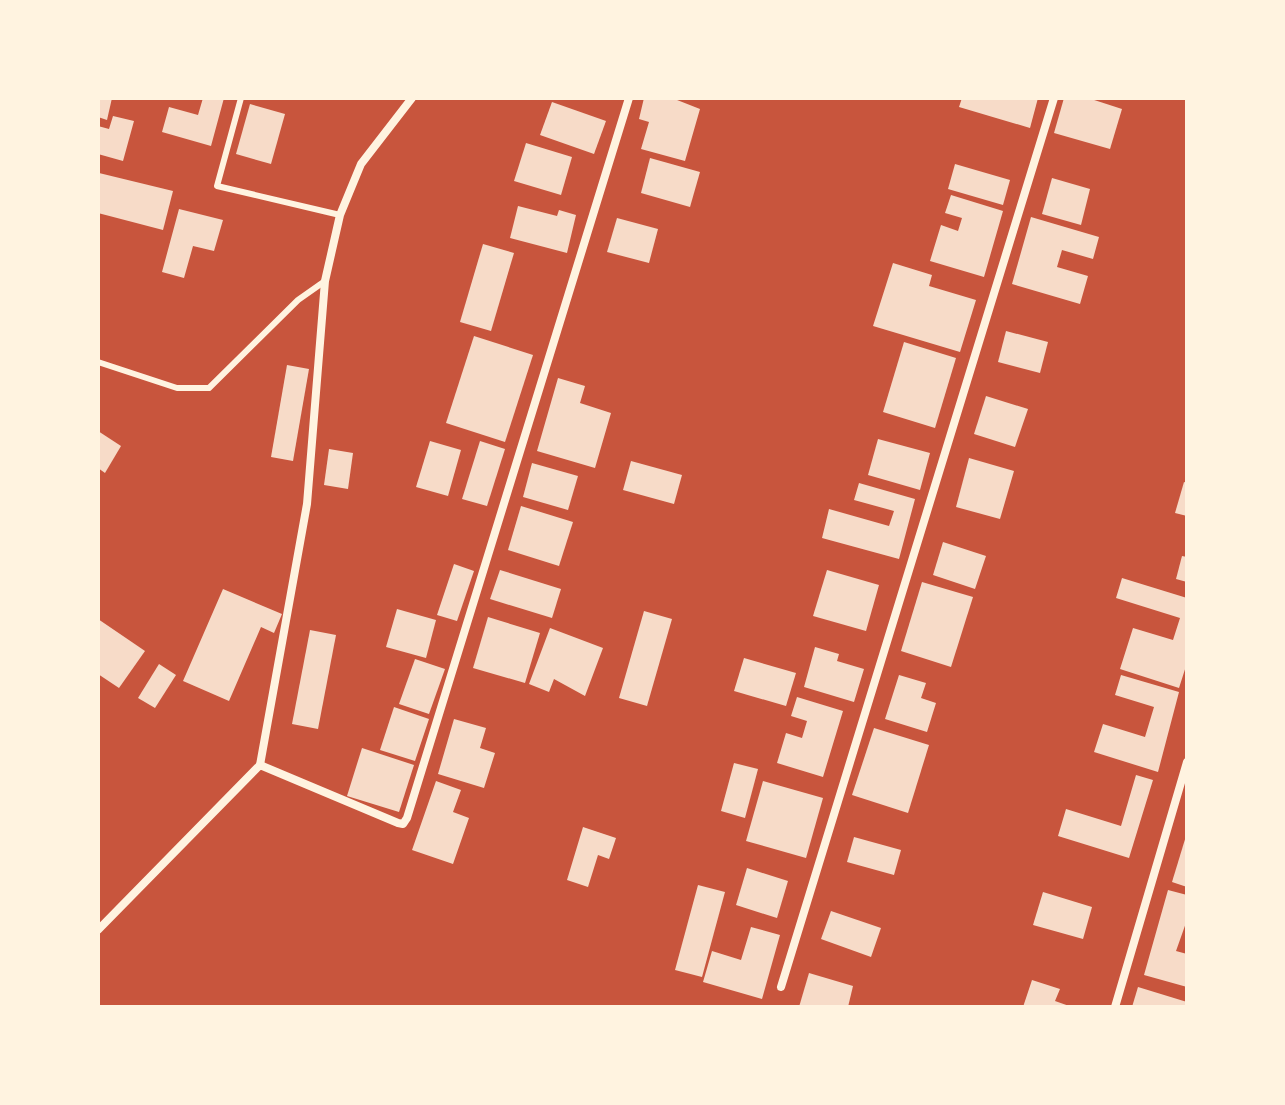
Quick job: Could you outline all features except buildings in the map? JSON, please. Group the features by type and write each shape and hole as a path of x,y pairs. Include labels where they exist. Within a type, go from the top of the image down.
{"street":[{"path":"98,930 260,765 307,504 325,281 340,215 361,164 412,98"},
{"path":"260,765 398,823 403,824 407,818 629,98"},
{"path":"781,987 1054,98"},
{"path":"1115,1007 1187,762"}],"lane":[{"path":"241,98 217,186 340,215"},
{"path":"98,362 177,388 209,388 298,300 325,281"}]}
